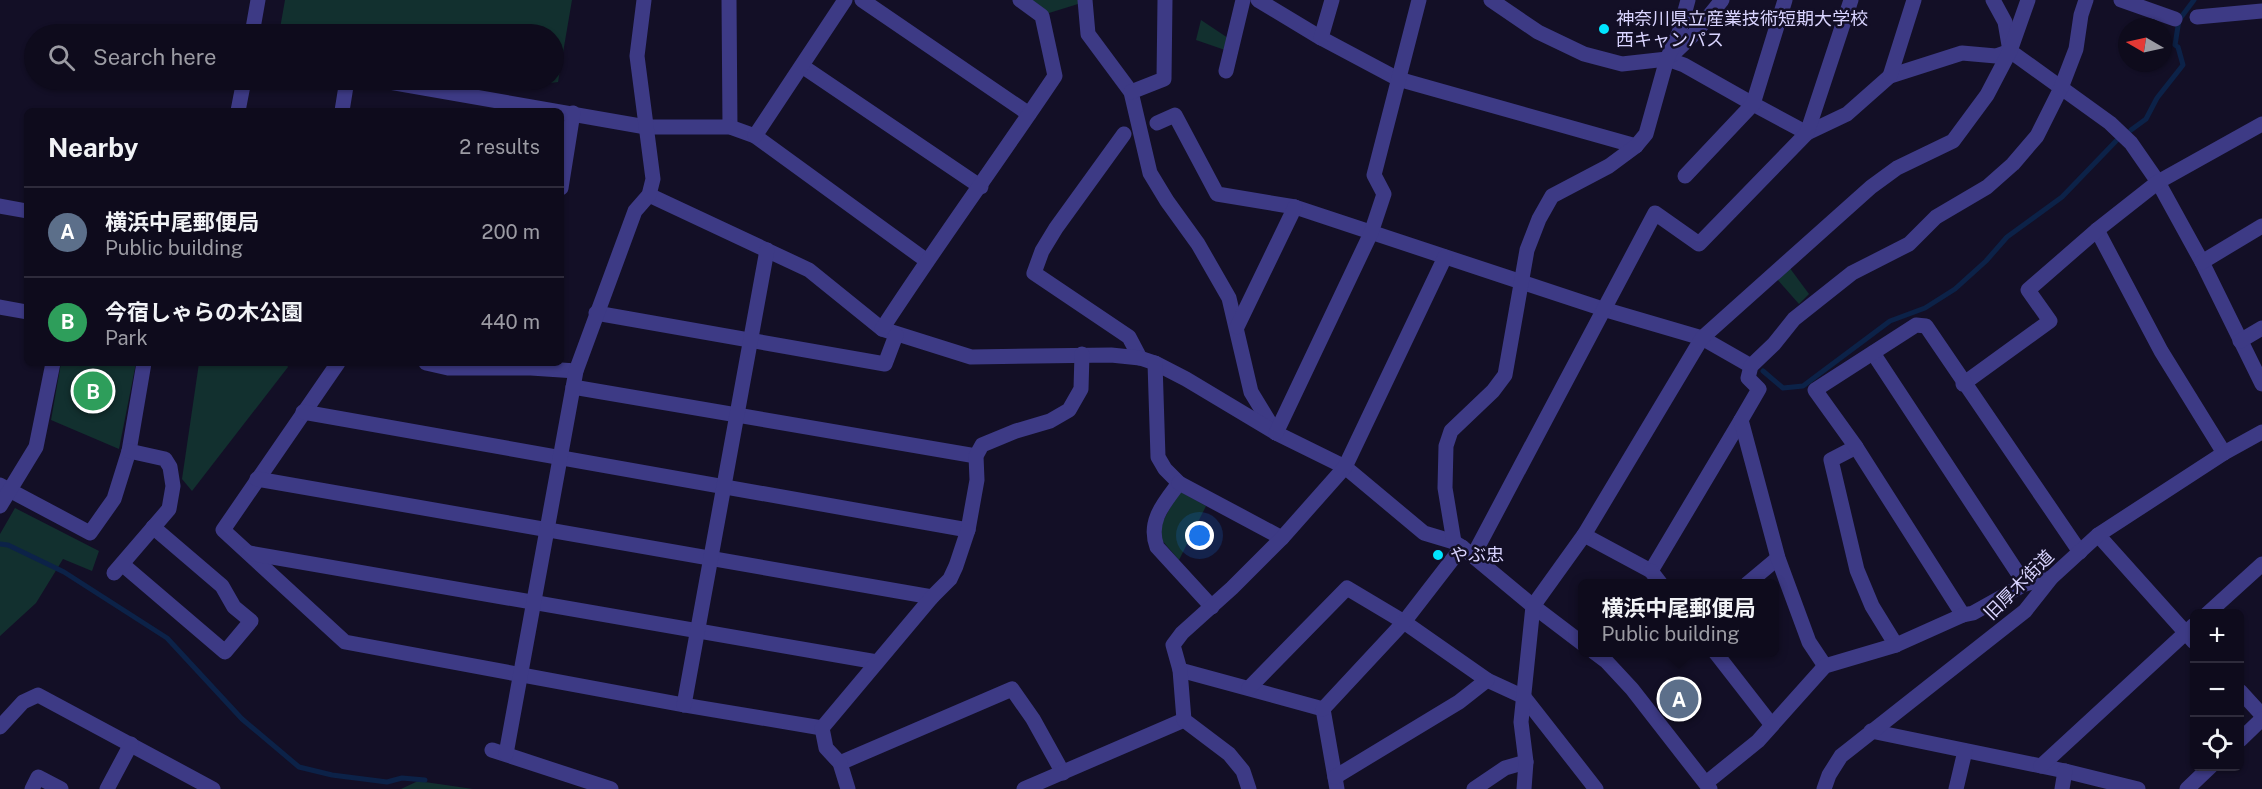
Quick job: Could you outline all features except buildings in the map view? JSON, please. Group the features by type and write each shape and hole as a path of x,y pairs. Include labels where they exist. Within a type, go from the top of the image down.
{"street":[{"path":"254,24 258,0"},
{"path":"611,789 499,752 508,737 514,708 576,371 635,211 649,195 652,179 637,56 644,0"},
{"path":"729,0 730,127"},
{"path":"755,136 845,0"},
{"path":"862,0 1029,114"},
{"path":"596,313 885,364 889,332 927,261 981,187 1055,76 1042,16 1020,0"},
{"path":"1085,0 1088,34 1131,92 1150,173 1198,244 1229,298 1251,392 1276,433"},
{"path":"1131,92 1164,79 1165,0"},
{"path":"1226,70 1243,0"},
{"path":"1258,0 1321,38 1398,79 1636,146"},
{"path":"1321,38 1332,0"},
{"path":"1276,433 1371,233 1384,194 1374,175 1419,0"},
{"path":"1491,0 1538,32 1584,54 1622,64 1667,59 1684,65 1807,133"},
{"path":"1463,548 1445,488 1446,446 1451,431 1493,391 1505,375 1527,250 1539,219 1552,196 1609,166 1636,146 1646,134 1667,59 1679,33 1689,0"},
{"path":"1667,59 1696,32 1722,0"},
{"path":"1685,176 1752,104 1785,0"},
{"path":"1807,133 1851,0"},
{"path":"1890,76 1914,0"},
{"path":"1993,0 2005,22 2010,51 2110,123 2131,143 2158,182 2202,262 2262,384"},
{"path":"1524,789 1526,762 1521,722 1533,606 1584,535 1702,338 1871,187 1897,168 1953,141 1987,95 2010,51 2028,0"},
{"path":"1584,535 1656,577 1759,389 1748,378 1752,366 1794,319 1852,273 1909,244 1936,217 1988,187 2013,164 2037,136 2061,88 2076,49 2080,15 2086,0"},
{"path":"2121,0 2175,19"},
{"path":"2197,17 2262,11"},
{"path":"1323,709 1404,622 1463,548 1603,309 1655,213 1699,244 1807,133 1847,114 1890,76 1962,53 1996,56 2010,51"},
{"path":"802,66 981,187"},
{"path":"239,108 242,90"},
{"path":"342,108 345,90"},
{"path":"437,90 543,108"},
{"path":"564,111 646,127 730,127 755,136 927,261"},
{"path":"564,169 573,113"},
{"path":"1140,358 1129,337 1034,273 1042,251 1056,228 1139,126 1175,115 1217,194 1295,207 1603,309 1702,338 1752,366"},
{"path":"1964,384 2050,321 2028,290 2097,230 2158,182 2262,124"},
{"path":"649,195 809,270 889,332 971,357 1082,354 1140,358 1155,363 1276,433 1345,467 1424,533 1463,548 1578,640"},
{"path":"0,206 24,210"},
{"path":"1237,327 1295,207"},
{"path":"2202,262 2262,226"},
{"path":"2097,230 2161,351 2224,453"},
{"path":"684,705 767,250"},
{"path":"1249,789 1243,771 1229,754 1184,720 1180,670 1173,645 1182,633 1212,607 1282,538 1345,467 1445,257"},
{"path":"0,307 24,311"},
{"path":"1963,615 1856,447 1815,390 1916,324 1926,326 2080,552"},
{"path":"2240,341 2262,328"},
{"path":"1873,353 2025,584"},
{"path":"822,728 932,597 950,579 968,530 977,480 976,456 982,445 1016,430 1050,421 1070,410 1081,389 1082,354"},
{"path":"1155,363 1158,457 1165,469 1179,483 1282,538"},
{"path":"0,506 5,488 36,447 52,366"},
{"path":"5,488 90,533 114,498 129,451 143,366"},
{"path":"336,366 223,530 345,642 684,705 822,728"},
{"path":"437,366 448,369 532,366 576,371"},
{"path":"573,387 976,456"},
{"path":"303,412 968,530"},
{"path":"1741,420 1778,558 1809,642 1825,666"},
{"name":"旧厚木街道","path":"1824,789 1829,775 1841,756 2025,611 2051,578 2098,535 2224,453 2262,432"},
{"path":"1856,447 1831,460 1857,570 1872,606 1896,645"},
{"path":"129,451 165,459 170,467 173,486 169,509 153,527 118,569 225,651 251,621 234,607 222,586 153,527"},
{"path":"257,479 932,597"},
{"path":"1179,483 1160,510 1154,525 1154,538 1157,547 1212,607"},
{"path":"2098,535 2190,631"},
{"path":"249,553 877,662"},
{"path":"1754,579 1778,558"},
{"path":"2212,609 2262,564"},
{"path":"1601,657 1632,689 1708,786 1758,741 1825,666 1896,645 1963,615 1973,613 2025,584 2051,578"},
{"path":"1249,688 1347,588 1404,622 1487,680 1524,696 1596,789"},
{"path":"2041,766 2190,635"},
{"path":"1719,657 1771,724"},
{"path":"1180,670 1323,709"},
{"path":"1323,709 1336,783 1459,702 1487,680"},
{"path":"840,763 1012,689 1033,719 1063,773"},
{"path":"0,727 23,702 38,695 131,744 196,785 213,789"},
{"path":"2244,695 2262,717 2244,736"},
{"path":"1024,789 1184,720"},
{"path":"822,728 826,748 840,763 848,789"},
{"path":"1871,731 2065,771 2138,789"},
{"path":"107,789 131,744"},
{"path":"1956,789 1965,751"},
{"path":"1474,789 1505,768 1526,762"},
{"path":"2062,789 2065,771"},
{"path":"2187,789 2206,771"},
{"path":"32,789 38,777 61,789"}],"green space":[{"path":"285,0 572,0 564,47 564,24 281,24"},
{"path":"1031,0 1078,0 1078,4 1049,13"},
{"path":"1201,20 1228,38 1225,50 1196,40"},
{"path":"1789,267 1809,294 1799,304 1777,279"},
{"path":"60,366 135,366 119,449 51,420"},
{"path":"199,366 288,366 192,491 182,479"},
{"path":"1179,491 1206,506 1179,560 1160,538 1160,527"},
{"path":"15,508 99,551 92,571 63,559 36,603 0,636 0,534"},
{"path":"418,781 473,789 401,789"}],"waterway":[{"path":"2131,130 2146,119 2157,98 2183,65 2178,47 2175,45 2179,20 2194,0"},
{"path":"1763,371 1783,388 1803,386 1890,321 1925,308 1955,289 1986,261 2007,237 2062,197 2117,140"},
{"path":"0,544 8,545 64,572 167,638 242,719 299,767 332,775 387,782 402,778 425,780"}],"place":[{"name":"神奈川県立産業技術短期大学校 西キャンパス","path":"1604,29"},
{"name":"今宿しゃらの木公園","path":"93,391"},
{"name":"やぶ忠","path":"1438,555"},
{"name":"横浜中尾郵便局","path":"1679,699"}]}
